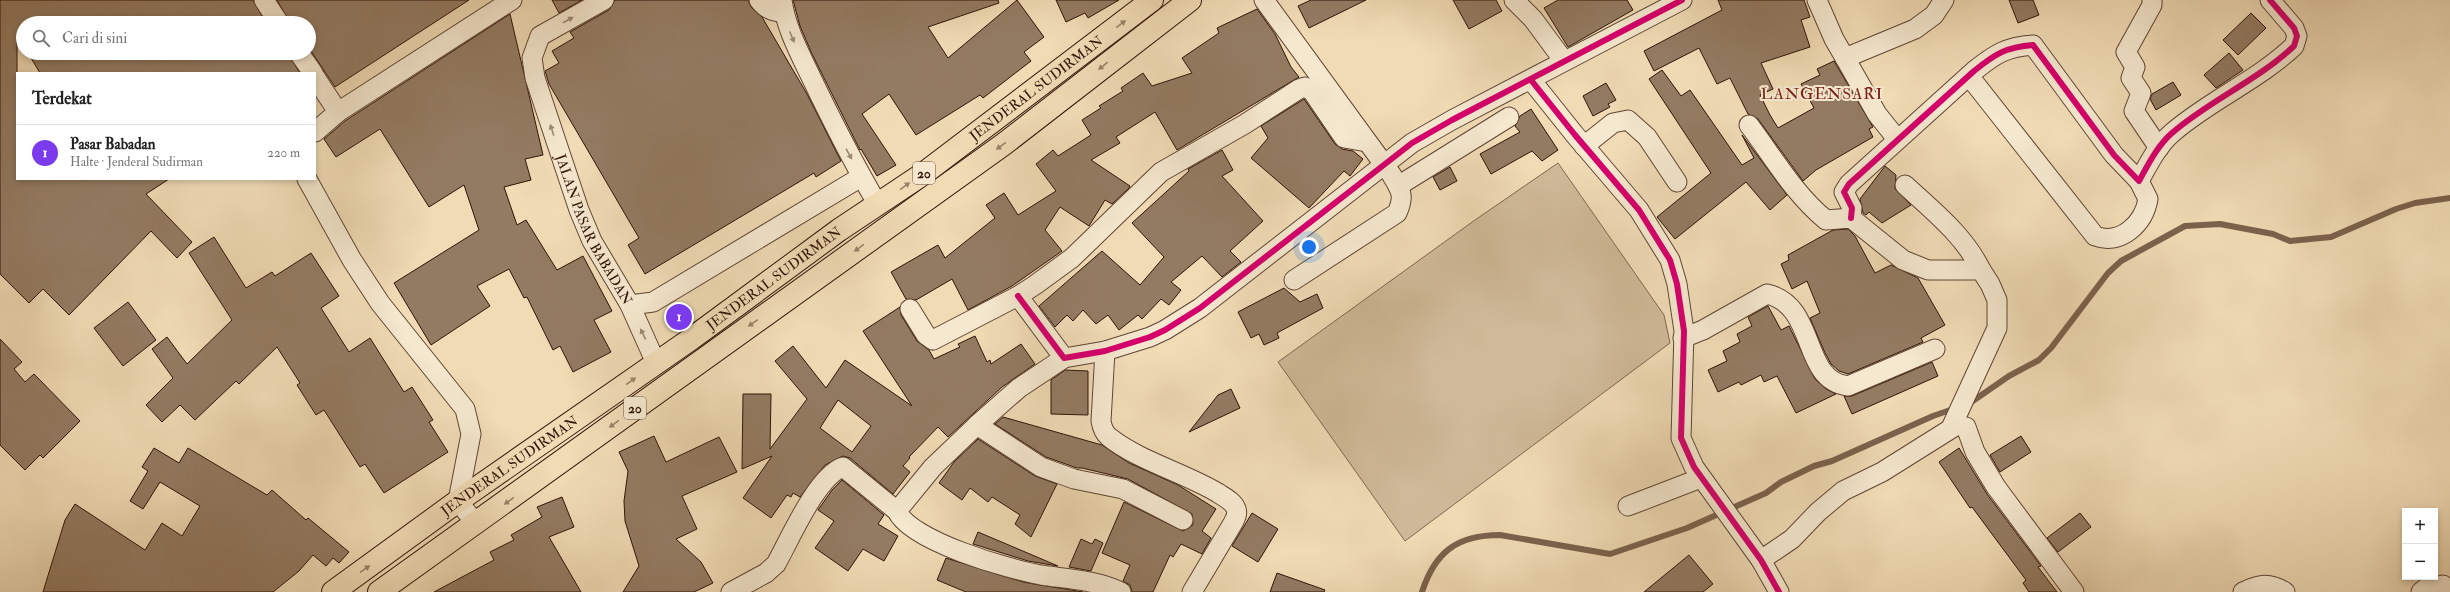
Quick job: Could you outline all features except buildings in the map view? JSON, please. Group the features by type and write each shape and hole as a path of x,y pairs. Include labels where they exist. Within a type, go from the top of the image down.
{"highway":[{"name":"JENDERAL SUDIRMAN","path":"333,592 458,501 656,363 839,230 878,205 1152,0"},
{"name":"JENDERAL SUDIRMAN","path":"380,592 476,524 732,337 1004,144 1190,0"}],"street":[{"path":"264,0 274,16"},
{"path":"316,131 338,112 512,0"},
{"name":"JALAN PASAR BABADAN","path":"604,0 540,36 532,58 535,78 579,210 609,273 630,306 653,302 861,177"},
{"path":"760,0 766,8 772,12 783,7 797,48 837,132 878,205"},
{"path":"1264,0 1384,165 1398,186 1403,201 1397,213 1294,280"},
{"path":"1514,0 1533,19 1564,61"},
{"path":"898,510 933,467 977,425 1019,388 1064,358 1105,351 1150,337 1200,308 1412,143 1452,120 1682,0"},
{"path":"1817,0 1834,39 1877,114 1897,139"},
{"path":"1845,58 1915,29 1934,15 1944,0"},
{"path":"2152,0 2152,5 2126,52 2135,68 2131,78 2141,93 2134,111 2159,148"},
{"path":"2139,182 2159,148 2171,134 2246,85 2294,46 2297,36 2294,28 2270,0"},
{"path":"1851,218 1852,208 1845,188 1897,139 1969,76 1995,54 2014,46 2033,45 2114,155 2139,182 2148,199 2142,219 2120,237 2106,240 2095,236 1969,76"},
{"path":"304,60 311,72"},
{"path":"316,79 338,112"},
{"path":"1531,80 1584,146 1639,210 1670,260 1677,284 1683,338 1681,438 1685,452 1701,478 1761,560 1779,592"},
{"path":"910,309 926,335 934,340 1018,296 1072,258 1161,172 1245,124 1304,87 1312,91 1344,138 1367,142"},
{"path":"1398,186 1509,117"},
{"path":"1584,146 1613,123 1628,120 1647,137 1677,182"},
{"path":"1749,125 1815,211 1826,220 1851,218 1903,260 1928,270 1981,270"},
{"path":"307,180 352,260 380,303 465,409 472,434 458,501 476,524"},
{"path":"1905,185 1971,250 1990,284 1996,300 1997,328 1951,428"},
{"path":"1683,338 1702,330 1767,294 1778,297 1791,309 1802,323 1814,357 1825,375 1838,385 1848,386 1935,349"},
{"path":"1018,296 1064,358"},
{"path":"630,306 656,363"},
{"path":"1105,351 1101,421 1103,429 1109,436 1129,449 1204,484 1229,500 1236,508 1237,515 1234,523 1192,592"},
{"path":"977,425 1041,467 1074,479 1123,489 1183,520"},
{"path":"1761,560 1792,539 1818,512 1843,491 1882,472 1957,425 1966,427 1975,452 1992,481 2074,592"},
{"path":"731,592 766,573 776,564 817,490 838,469 843,467 898,510 901,519 916,531 945,544 1013,568 1102,584 1121,592"},
{"path":"1628,506 1701,478"},
{"path":"2243,592 2261,584 2278,588 2285,592"},
{"path":"2421,592 2435,585 2443,585 2449,592"}],"shaded area":[{"path":"1558,163 1664,315 1670,343 1405,541 1278,362 1475,220"}],"waterway":[{"path":"1967,405 2009,376 2039,360 2051,348 2108,273 2121,261 2185,226 2220,224 2273,234 2290,241 2331,237 2396,209 2415,203 2450,198"},
{"path":"1422,592 1427,578 1441,556 1460,542 1472,538 1500,535 1610,554 1687,528 1766,493 1781,482 1814,466 1832,461 1933,416 1956,408"}],"cycle path":[{"path":"1018,296 1064,358 1105,351 1150,337 1165,330 1200,308 1412,143 1452,120 1682,0"},
{"path":"1851,218 1852,208 1844,192 1849,184 1981,65 2001,52 2024,46 2033,45 2114,155 2139,181 2157,150 2172,133 2202,110 2265,70 2294,46 2297,36 2294,28 2270,0"},
{"path":"1531,80 1575,135 1639,210 1670,260 1677,284 1684,331 1681,438 1694,467 1761,560 1779,592"}],"place":[{"name":"Pasar Babadan","path":"679,317"}],"district":[{"name":"LANGENSARI","path":"1822,93"}]}
